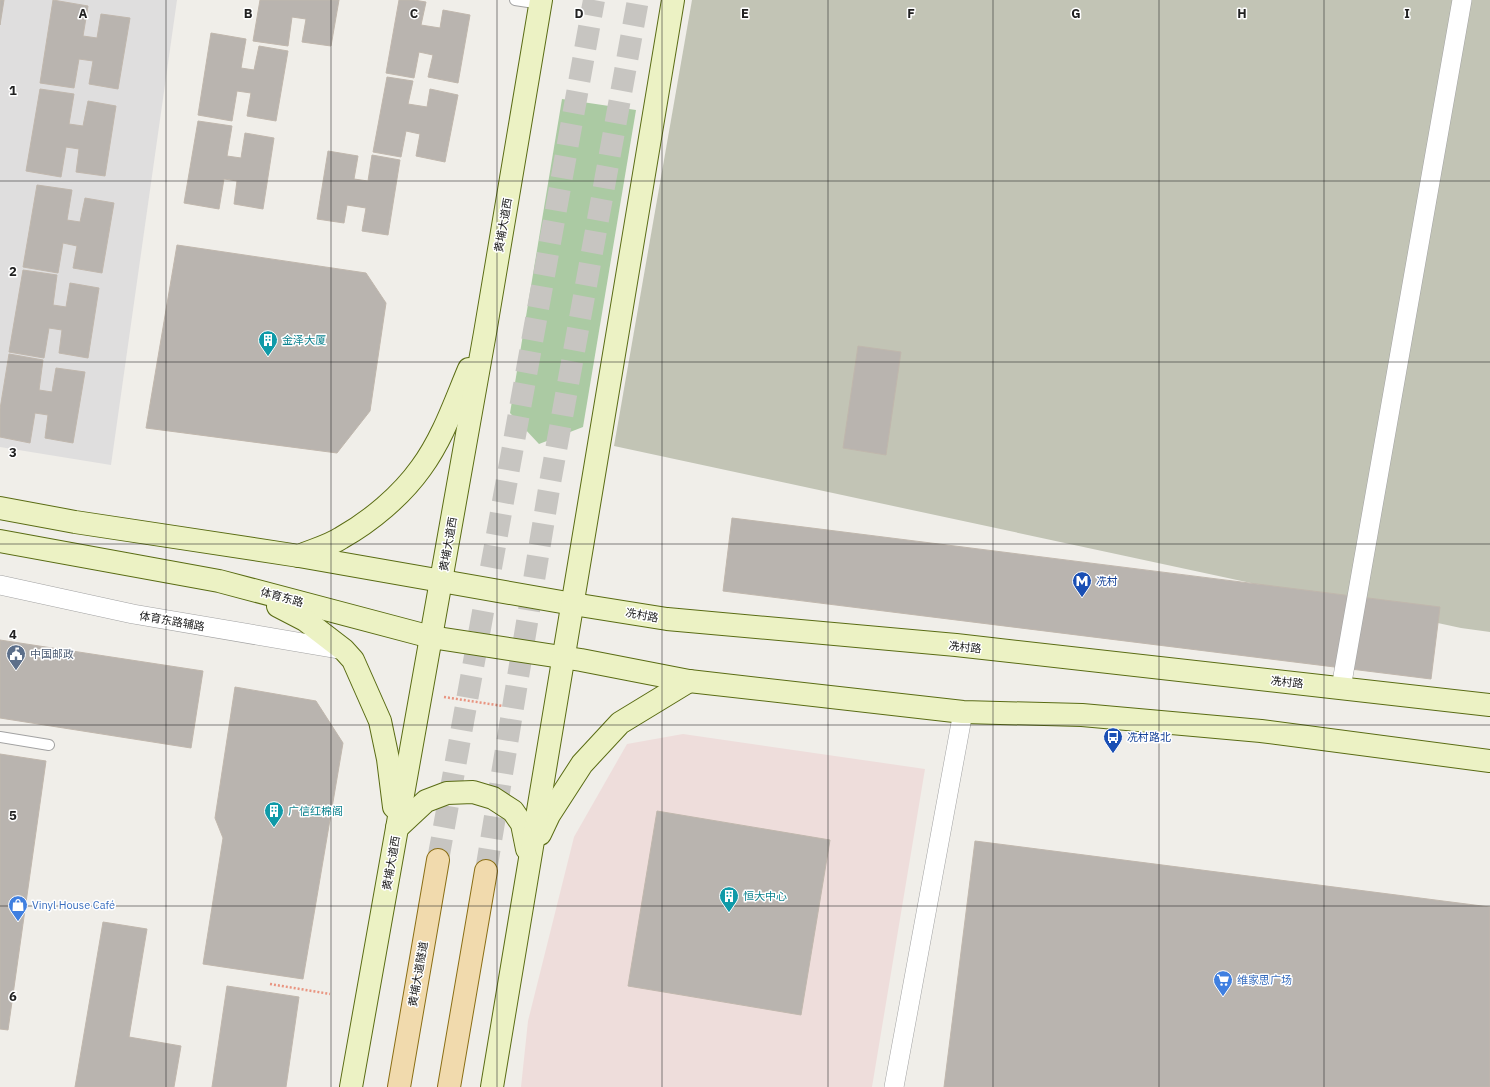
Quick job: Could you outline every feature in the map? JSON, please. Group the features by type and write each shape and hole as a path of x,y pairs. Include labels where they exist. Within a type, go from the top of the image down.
{"main road":[{"path":"492,1087 529,859 574,604 673,0"},
{"name":"黄埔大道西","path":"351,1087 485,333 541,2"},
{"path":"299,556 341,539 380,512 405,487 421,468 444,428 485,333"},
{"path":"0,508 75,522 299,556 441,581"},
{"name":"体育东路","path":"0,541 219,581 431,637 564,657"},
{"path":"219,581 305,620 344,650 353,660 380,721 388,759 397,828"},
{"name":"冼村路","path":"441,581 667,619 956,645 1490,705"},
{"path":"564,657 689,681 963,712 1082,715 1261,731 1490,761"},
{"path":"529,859 549,815 582,764 620,723 689,681"},
{"path":"397,828 426,801 447,793 473,792 493,798 513,811 522,824 529,859"},
{"name":"黄埔大道隧道","path":"399,1087 438,860"},
{"path":"449,1087 486,871"}],"street":[{"path":"1341,688 1462,0"},
{"name":"体育东路辅路","path":"0,585 133,614 344,650"},
{"path":"894,1087 963,712"}],"lane":[{"path":"515,0 541,2"},
{"path":"0,737 49,745"}],"path":[{"path":"441,696 503,706"},
{"path":"270,984 330,994"}],"shaded area":[{"path":"0,0 177,0 111,465 0,447"},
{"path":"692,0 1490,0 1490,632 1461,628 614,446"},
{"path":"683,734 925,769 872,1087 521,1087 528,1021 574,837 627,744"}],"green space":[{"path":"562,99 636,110 583,427 539,444 510,413"}],"building":[{"path":"0,0 4,0 0,25"},
{"path":"53,0 88,6 83,36 97,38 101,14 130,18 118,89 89,84 93,61 79,59 74,88 40,83"},
{"path":"260,0 339,0 331,46 302,42 306,19 292,17 288,46 253,41"},
{"path":"399,0 426,2 421,25 440,28 443,10 470,15 458,83 428,77 433,55 419,52 414,78 386,73"},
{"path":"211,33 246,39 241,68 254,70 259,46 288,51 276,121 247,116 251,93 237,91 232,121 198,115"},
{"path":"387,77 413,81 408,104 427,107 430,89 458,95 445,162 416,156 420,134 406,131 401,157 373,152"},
{"path":"40,89 74,94 69,124 83,126 88,101 116,106 105,176 76,172 79,149 66,147 61,177 26,171"},
{"path":"198,121 232,126 227,156 241,158 245,133 274,138 263,209 234,204 237,181 224,179 219,209 184,203"},
{"path":"328,151 358,156 354,179 368,181 372,155 400,160 388,235 362,231 366,208 347,205 344,223 317,219"},
{"path":"37,185 72,190 67,220 80,222 85,198 114,203 102,273 73,268 77,246 63,243 58,273 23,267"},
{"name":"金泽大厦","path":"177,245 366,273 386,303 370,411 337,453 146,428"},
{"path":"23,270 57,275 53,305 66,307 70,283 99,288 88,358 59,353 62,330 49,328 44,358 9,352"},
{"path":"858,346 901,352 886,455 843,448"},
{"path":"9,354 43,360 39,390 52,392 56,368 85,372 73,443 45,438 48,415 35,413 30,443 0,437 0,409"},
{"name":"冼村","path":"732,518 1440,607 1431,679 723,591"},
{"path":"0,640 203,671 191,748 0,718"},
{"name":"广信红棉阁","path":"235,687 316,701 343,743 303,979 203,964 223,838 215,818"},
{"path":"0,754 46,761 8,1030 0,1029"},
{"name":"恒大中心","path":"657,811 830,840 801,1015 628,986"},
{"name":"维家思广场","path":"975,841 1490,907 1490,1087 944,1087"},
{"path":"103,922 147,929 129,1037 181,1046 174,1087 75,1087"},
{"path":"227,986 299,997 286,1087 212,1087"}],"tunnel":[{"path":"438,860 594,0"},
{"path":"486,871 550,483 638,0"}],"place":[{"name":"金泽大厦","path":"268,357"},
{"name":"冼村","path":"1082,598"},
{"name":"中国邮政","path":"16,671"},
{"name":"冼村路北","path":"1113,754"},
{"name":"广信红棉阁","path":"274,828"},
{"name":"恒大中心","path":"729,913"},
{"name":"Vinyl House Café","path":"18,922"},
{"name":"维家思广场","path":"1223,997"}]}
